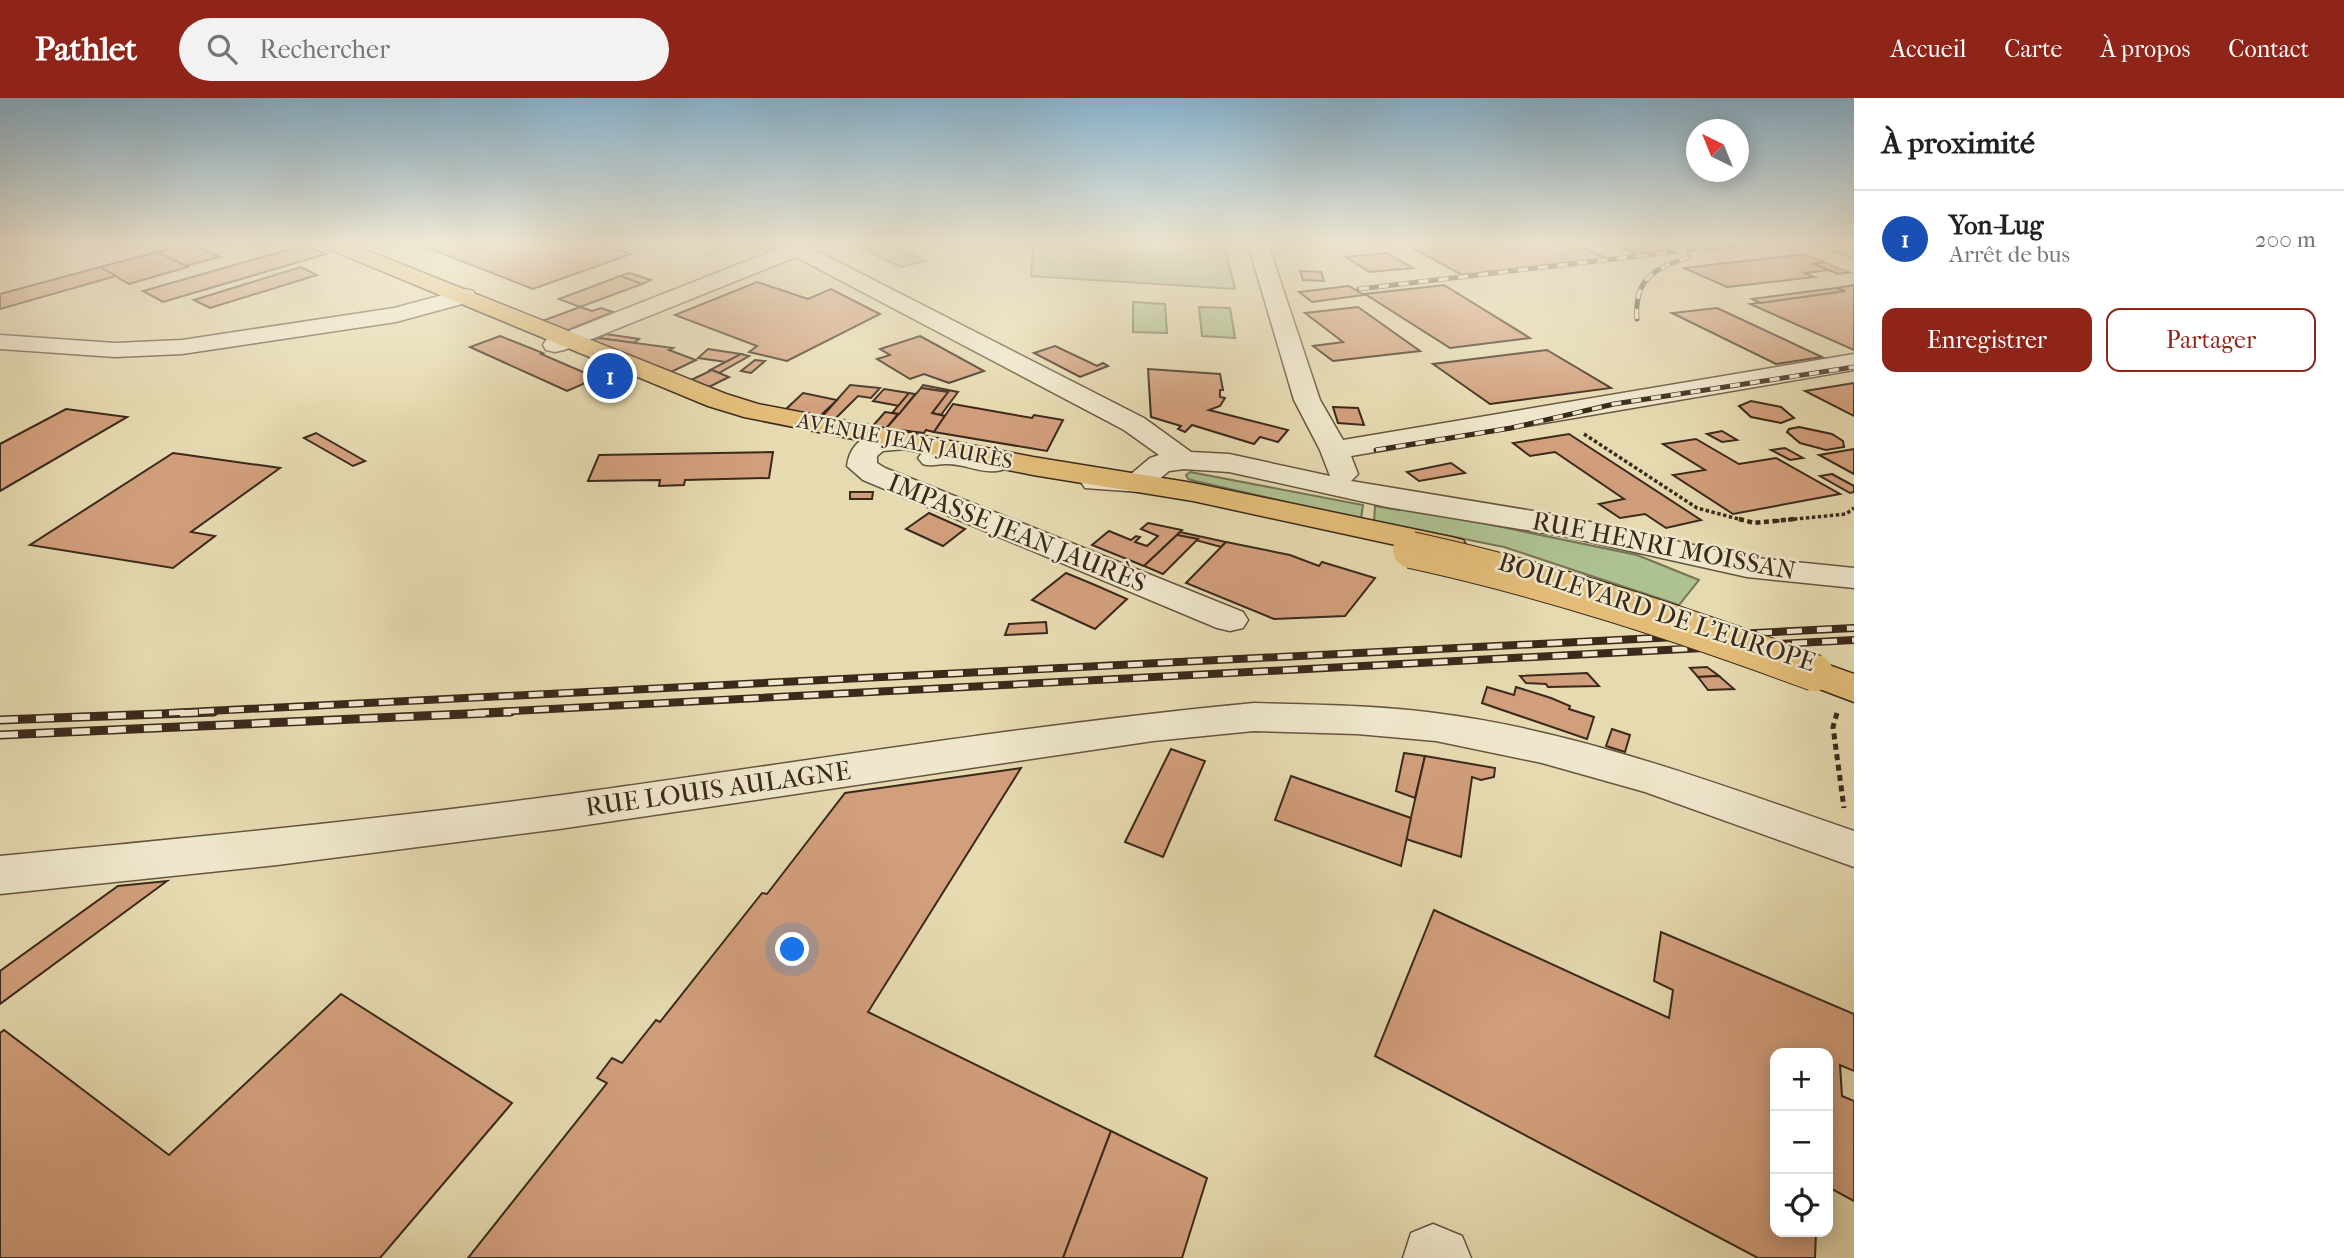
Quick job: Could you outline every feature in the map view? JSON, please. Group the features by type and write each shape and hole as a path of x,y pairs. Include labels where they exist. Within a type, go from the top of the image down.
{"main road":[{"name":"AVENUE JEAN JAURÈS","path":"459,298 746,418 796,432 933,458"},
{"name":"AVENUE JEAN JAURÈS","path":"562,342 734,406 783,418 1114,481 1414,545"},
{"name":"BOULEVARD DE L'EUROPE","path":"1414,545 1516,563 1618,593 1841,678"}],"street":[{"path":"0,342 115,350 182,347 396,315 459,298"},
{"path":"562,342 669,298"},
{"path":"895,298 1134,425 1175,454"},
{"path":"1275,298 1307,400 1338,461 1499,420 1854,362"},
{"name":"IMPASSE JEAN JAURÈS","path":"906,442 876,442 869,446 861,458 862,466 874,474 1230,620"},
{"name":"RUE HENRI MOISSAN","path":"1175,454 1229,463 1387,498 1477,514 1516,517 1747,567 1854,578"},
{"name":"RUE HENRI MOISSAN","path":"1114,481 1145,475 1175,454 1245,454 1338,461 1480,503 1516,517"},
{"path":"933,458 945,455 1030,471 1114,481"},
{"name":"RUE HENRI MOISSAN","path":"1253,468 1272,468 1336,480 1343,477 1338,461"},
{"name":"RUE LOUIS AULAGNE","path":"0,875 277,847 559,812 1200,721 1310,718 1436,727 1607,764 1852,848"}],"path":[{"path":"1579,431 1697,508 1754,523 1846,514 1854,508"},
{"path":"1833,727 1852,848"}],"green space":[{"path":"1133,302 1165,304 1167,333 1133,332"},
{"path":"1199,307 1230,308 1235,338 1202,336"},
{"path":"1190,472 1363,505 1361,519 1195,481 1188,479 1186,475"},
{"path":"1375,506 1399,510 1400,506 1637,555 1699,580 1679,605 1504,547 1374,521"}],"building":[{"path":"0,298 38,298 0,309"},
{"path":"156,298 176,298 163,302"},
{"path":"200,298 242,298 210,308 194,300"},
{"path":"561,298 604,298 580,307 559,299"},
{"path":"717,298 849,298 880,314 787,361 749,352 757,346 675,315"},
{"path":"1307,298 1341,298 1312,302"},
{"path":"1372,298 1465,298 1530,338 1450,348"},
{"path":"1759,298 1794,298 1760,303 1752,299"},
{"path":"1793,298 1854,298 1854,350 1750,304"},
{"path":"580,307 592,311 601,308 613,312 566,331 542,321"},
{"path":"1358,307 1420,351 1333,361 1313,346 1343,342 1305,313"},
{"path":"1717,308 1822,357 1776,364 1672,313"},
{"path":"606,334 639,339 634,343 598,338"},
{"path":"500,336 597,378 567,391 470,347"},
{"path":"920,336 984,371 949,383 924,374 910,379 877,359 890,355 880,349"},
{"path":"598,338 673,348 669,350 696,360 669,373 589,341"},
{"path":"1055,346 1097,366 1103,363 1108,366 1080,377 1034,353"},
{"path":"708,349 741,354 726,362 698,358"},
{"path":"1547,350 1611,388 1490,404 1433,364"},
{"path":"741,354 749,356 719,373 710,370"},
{"path":"755,360 765,361 751,373 741,371"},
{"path":"1148,369 1220,374 1223,390 1220,390 1220,397 1225,398 1220,406 1209,410 1288,430 1278,442 1260,437 1254,444 1192,425 1185,432 1178,429 1181,426 1151,417"},
{"path":"712,370 729,377 709,387 691,380"},
{"path":"1854,383 1854,416 1805,391"},
{"path":"850,385 880,388 871,398 858,396 833,421 820,419"},
{"path":"923,385 958,392 941,415 932,413 948,392 921,388"},
{"path":"921,388 948,392 932,413 945,416 934,432 884,431"},
{"path":"884,389 909,393 899,406 873,401"},
{"path":"803,393 837,400 818,418 784,411"},
{"path":"909,393 915,394 899,414 892,413"},
{"path":"1751,401 1781,407 1794,418 1781,423 1751,417 1739,406"},
{"path":"953,404 1032,418 1034,415 1063,420 1047,451 934,432"},
{"path":"1333,407 1358,408 1364,425 1338,423"},
{"path":"66,409 127,417 0,491 0,444"},
{"path":"885,412 898,414 884,431 871,428"},
{"path":"1799,427 1832,434 1843,441 1844,447 1826,450 1800,443 1787,432"},
{"path":"1722,431 1737,440 1722,442 1707,434"},
{"path":"316,433 365,461 353,466 304,438"},
{"path":"1569,434 1701,520 1666,528 1645,514 1620,518 1599,504 1624,499 1555,452 1530,456 1513,443"},
{"path":"1696,439 1739,464 1776,458 1840,494 1733,514 1673,475 1705,470 1663,444"},
{"path":"1785,448 1803,458 1790,460 1771,450"},
{"path":"1854,449 1854,474 1819,455"},
{"path":"773,452 769,478 685,480 684,485 659,486 660,480 588,481 599,455"},
{"path":"173,453 280,468 191,532 215,536 173,568 30,545"},
{"path":"1451,463 1465,473 1419,481 1407,472"},
{"path":"1832,474 1854,486 1854,492 1850,493 1820,476"},
{"path":"850,492 873,492 872,499 850,499"},
{"path":"929,513 965,529 943,546 906,529"},
{"path":"1148,523 1182,530 1144,566 1092,545 1109,531 1131,540 1136,536 1140,537 1135,542 1147,546 1158,536 1141,529"},
{"path":"1180,532 1226,542 1221,547 1177,535"},
{"path":"1177,535 1198,539 1163,574 1144,566"},
{"path":"1226,542 1290,555 1319,566 1322,562 1375,578 1345,616 1274,619 1186,583"},
{"path":"1066,573 1127,599 1095,629 1032,600"},
{"path":"1046,622 1047,633 1005,635 1009,624"},
{"path":"1707,667 1719,676 1698,677 1690,668"},
{"path":"1587,673 1599,686 1548,687 1546,684 1526,683 1520,676"},
{"path":"1719,676 1734,689 1708,690 1698,677"},
{"path":"1487,687 1514,695 1516,687 1551,698 1570,706 1569,709 1594,717 1587,739 1482,703"},
{"path":"1612,729 1630,735 1625,752 1606,746"},
{"path":"1171,749 1205,761 1163,857 1125,842"},
{"path":"1404,753 1425,756 1415,798 1396,791"},
{"path":"1425,756 1495,768 1494,777 1481,780 1472,777 1461,857 1406,839"},
{"path":"1021,768 868,1012 1111,1131 1063,1258 468,1258 607,1083 597,1078 612,1058 622,1063 656,1020 660,1022 762,893 767,894 845,793"},
{"path":"1291,776 1411,818 1401,866 1275,820"},
{"path":"167,881 0,1004 0,971 118,886"},
{"path":"1434,910 1669,1018 1673,990 1654,981 1661,932 1854,1014 1854,1071 1840,1065 1842,1096 1854,1101 1854,1201 1833,1190 1833,1048 1770,1048 1770,1237 1816,1237 1815,1258 1758,1258 1375,1056"},
{"path":"341,994 512,1103 380,1258 0,1258 0,1033 4,1030 169,1155"},
{"path":"1111,1131 1207,1178 1182,1258 1063,1258"}],"railway":[{"path":"1637,319 1638,298"},
{"path":"1376,450 1511,428 1614,404 1854,367"},
{"path":"169,713 1854,628"},
{"path":"474,713 1854,640"},
{"path":"0,720 214,712"},
{"path":"0,735 511,712"}],"place":[{"name":"Yon-Lug","path":"610,376"}]}
